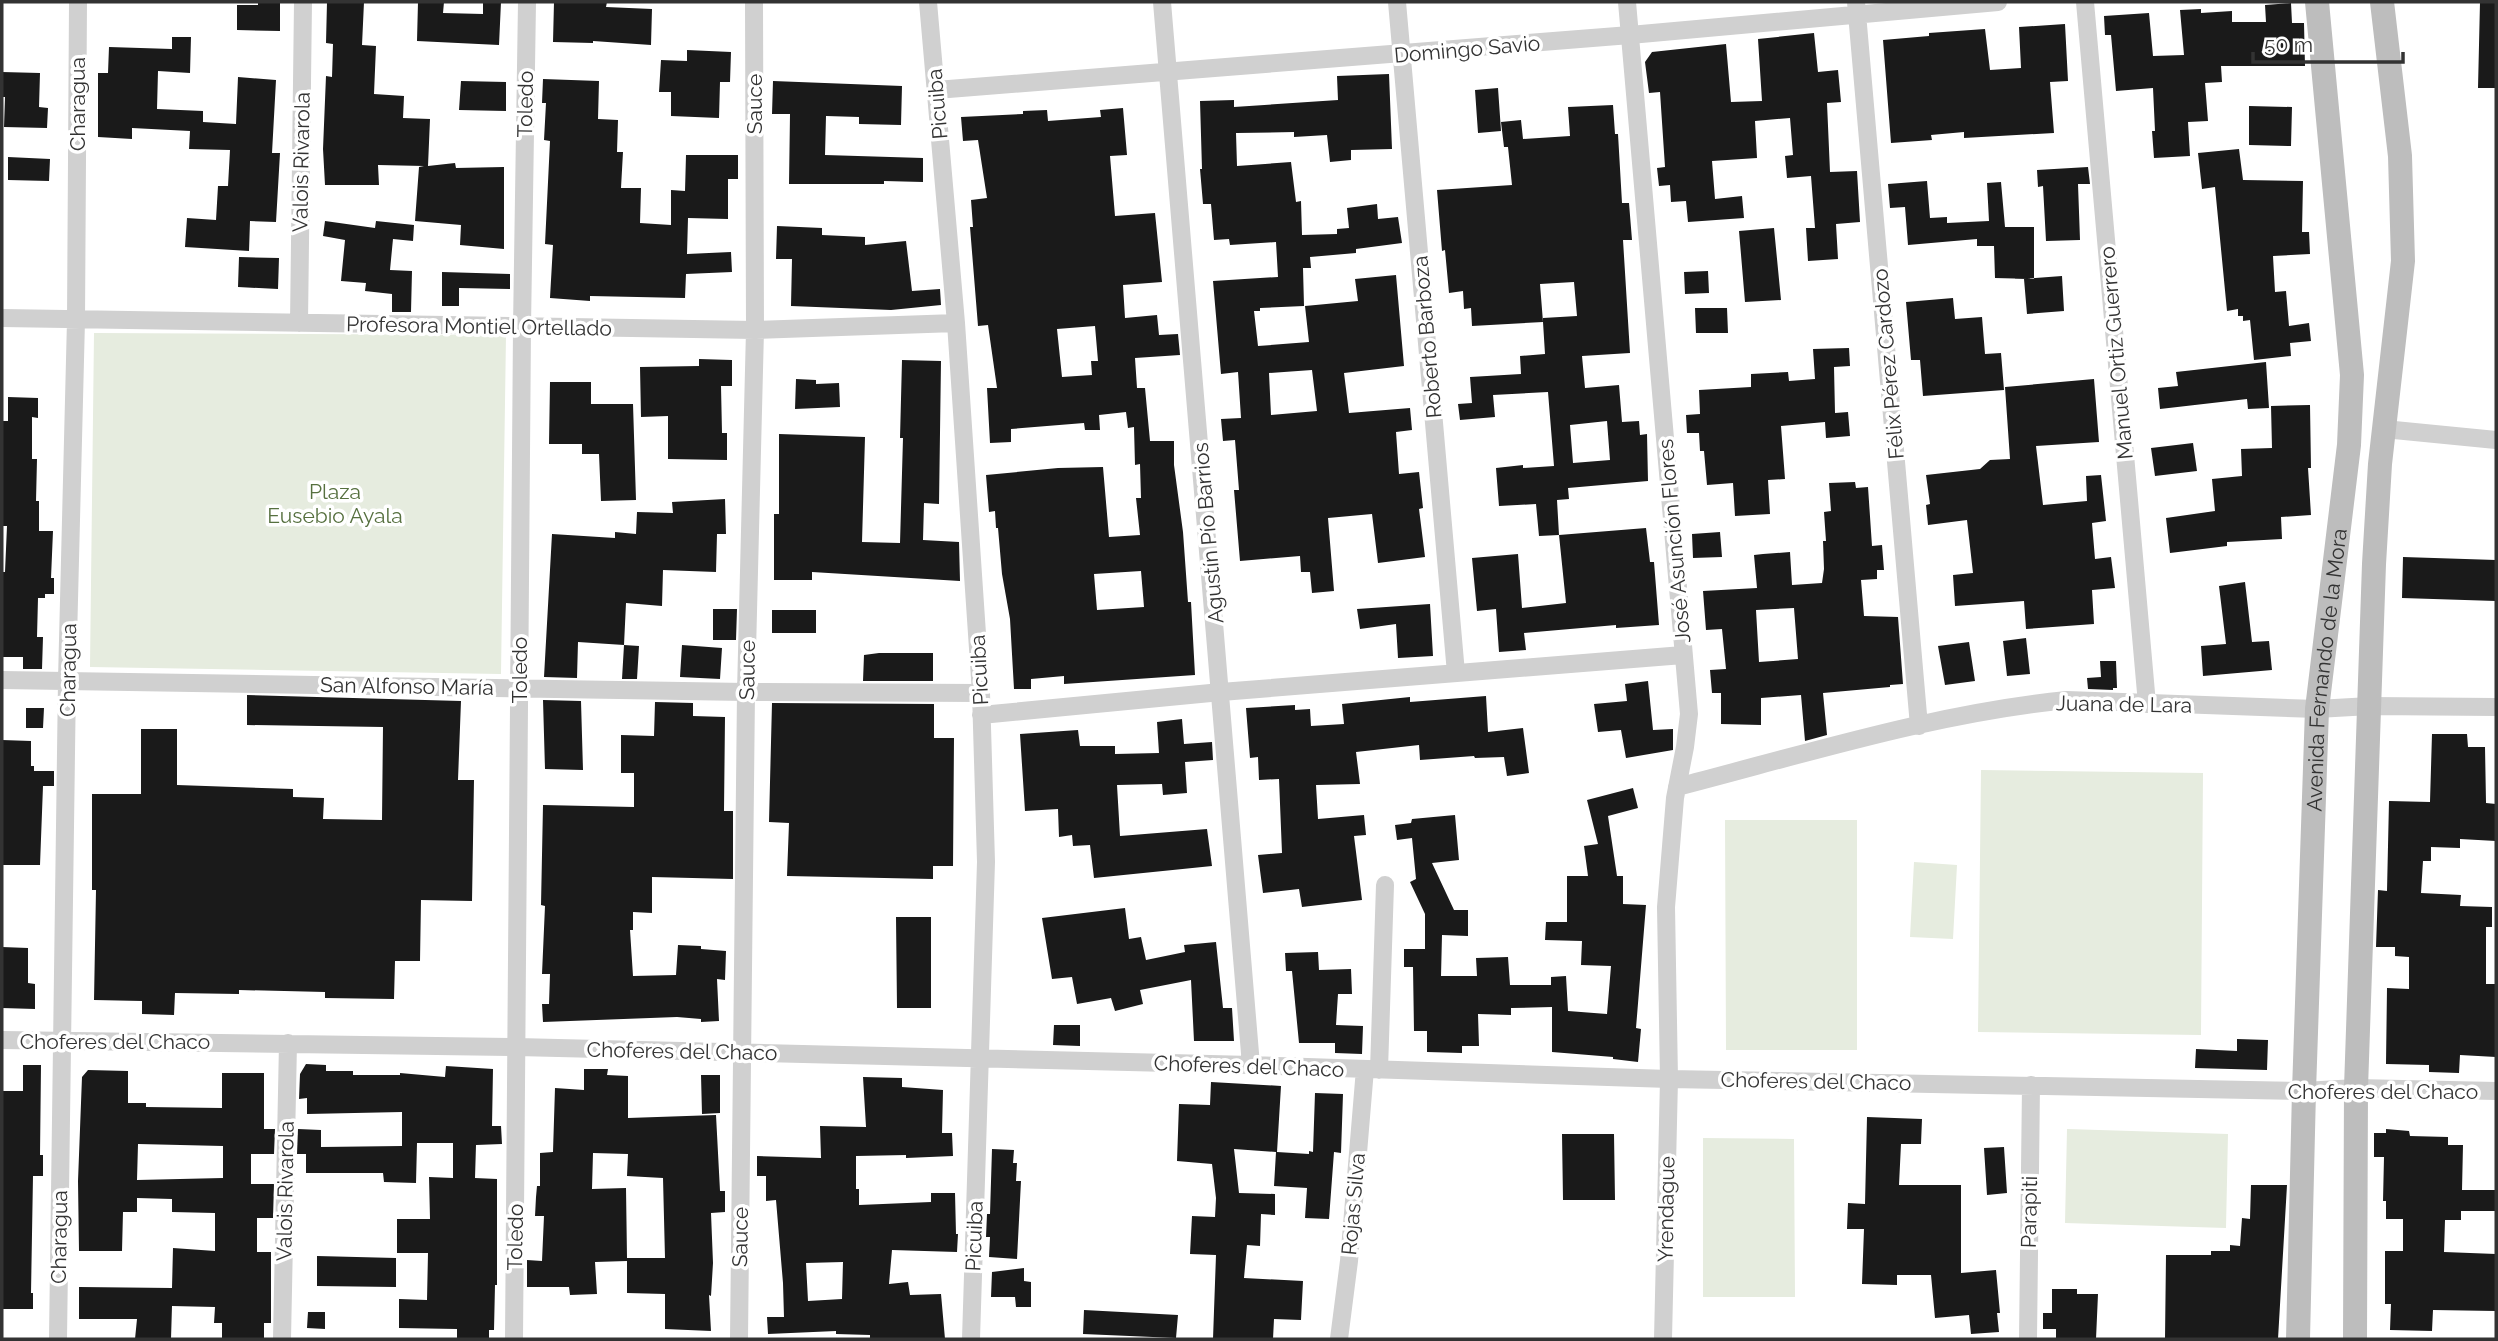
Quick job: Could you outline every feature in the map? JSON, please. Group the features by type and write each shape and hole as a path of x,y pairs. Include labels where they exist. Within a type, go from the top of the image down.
{"main road":[{"name":"Avenida Fernando de la Mora","path":"2298,1339 2317,709 2349,445 2352,375 2317,2"},
{"name":"Avenida Fernando de la Mora","path":"2355,1339 2356,1088 2374,564 2380,464 2403,261 2400,156 2382,2"}],"street":[{"name":"Charagua","path":"58,1339 67,680 76,320 78,2"},
{"name":"Valois Rivarola","path":"299,323 303,2"},
{"name":"Toledo","path":"514,1339 527,2"},
{"name":"Sauce","path":"739,1339 746,692 755,330 754,2"},
{"name":"Picuiba","path":"928,2 956,323 981,693 986,862 971,1339"},
{"name":"Agustín Pío Barrios","path":"1162,2 1251,1065"},
{"name":"Roberto Barboza","path":"1397,2 1456,673"},
{"name":"José Asunción Flores","path":"1627,2 1689,715 1677,787 1666,907 1670,1079"},
{"name":"Domingo Savio","path":"936,90 1630,35 1857,8 1998,2"},
{"name":"Manuel Ortiz Guerrero","path":"2085,2 2147,704"},
{"name":"Félix Pérez Cardozo","path":"1857,8 1919,726"},
{"name":"Profesora Montiel Ortellado","path":"2,318 755,330 956,323"},
{"path":"2385,429 2496,440"},
{"path":"981,715 1221,692 1684,655"},
{"name":"San Alfonso María","path":"2,680 746,692 981,693"},
{"name":"Juana de Lara","path":"1677,787 1919,726 2067,700 2317,709 2370,706 2496,707"},
{"name":"Rojas Silva","path":"1339,1339 1372,1069 1385,886"},
{"name":"Choferes del Chaco","path":"2,1040 742,1052 1670,1079 2304,1091 2356,1088 2496,1091"},
{"name":"Valois Rivarola","path":"282,1339 288,1043"},
{"name":"Yrendague","path":"1663,1339 1670,1079"},
{"name":"Parapiti","path":"2028,1339 2031,1085"}],"green space":[{"name":"Plaza Eusebio Ayala","path":"94,333 506,335 501,674 90,667"},
{"path":"1981,770 2203,773 2201,1035 1978,1032"},
{"path":"1725,820 1857,820 1857,1050 1726,1050"},
{"path":"1914,862 1957,865 1953,939 1910,937"},
{"path":"2067,1129 2228,1134 2226,1228 2065,1223"},
{"path":"1703,1138 1794,1139 1795,1297 1703,1297"}],"building":[{"path":"258,2 280,2 280,31 237,30 237,5 258,5"},
{"path":"327,2 364,2 362,45 376,46 374,94 404,96 403,118 430,119 428,166 455,163 456,168 504,167 504,249 460,245 461,225 415,221 419,167 424,166 378,165 379,185 325,185 323,149 326,76 332,77 333,44 326,43"},
{"path":"418,2 444,2 443,13 483,14 483,2 501,2 499,45 417,41"},
{"path":"554,2 607,2 606,7 652,9 651,45 593,41 553,42"},
{"path":"2480,2 2496,2 2496,88 2478,88"},
{"path":"2291,3 2292,23 2304,23 2305,66 2221,66 2222,82 2205,83 2208,121 2188,122 2190,156 2154,158 2153,88 2116,91 2111,35 2105,35 2104,16 2149,13 2153,56 2184,55 2180,10 2201,9 2201,13 2232,11 2232,22 2266,22 2265,5"},
{"path":"2065,24 2068,81 2050,82 2054,133 1964,138 1964,132 1931,135 1932,140 1891,143 1883,40 1985,29 1990,70 2021,68 2019,27"},
{"path":"1814,33 1818,72 1838,70 1841,102 1827,103 1830,172 1857,171 1860,222 1836,224 1838,259 1808,261 1806,228 1815,228 1811,176 1787,178 1785,156 1793,155 1790,118 1755,121 1757,158 1712,161 1715,199 1742,196 1744,218 1688,222 1686,201 1671,202 1670,185 1659,186 1657,168 1665,167 1660,92 1649,93 1645,62 1652,52 1726,44 1731,102 1762,101 1758,39"},
{"path":"172,37 191,37 190,73 158,71 157,109 203,111 203,122 236,124 238,77 276,80 272,153 280,153 276,222 250,221 249,251 185,247 187,218 216,220 218,186 228,186 230,150 189,149 190,131 132,128 132,139 98,137 98,73 108,73 109,47 172,49"},
{"path":"687,50 731,52 730,82 720,82 719,118 671,116 671,92 659,92 661,60 687,61"},
{"path":"2,72 40,73 39,107 48,108 47,128 4,127"},
{"path":"1389,74 1392,149 1351,150 1351,160 1330,162 1327,135 1294,137 1294,132 1236,133 1237,166 1291,162 1296,202 1301,201 1302,235 1337,234 1337,229 1349,228 1347,208 1377,204 1378,219 1398,217 1402,243 1356,249 1356,253 1310,257 1311,268 1303,268 1304,306 1260,308 1260,311 1254,311 1258,346 1309,342 1305,306 1358,301 1355,279 1396,275 1404,366 1344,373 1349,413 1410,408 1412,430 1396,432 1399,474 1419,472 1423,508 1419,509 1425,557 1378,563 1372,514 1328,518 1334,591 1312,593 1310,572 1301,572 1300,556 1240,561 1234,490 1239,490 1235,440 1223,441 1221,419 1241,418 1238,372 1221,374 1213,281 1278,277 1276,242 1230,245 1229,239 1214,240 1211,204 1203,204 1200,101 1234,100 1234,107 1338,100 1337,76","holes":["1312,370 1317,411 1271,415 1269,373"]},
{"path":"543,79 599,81 598,119 618,120 617,152 623,152 621,188 641,188 640,223 671,225 671,190 685,191 686,155 738,155 738,179 728,179 728,219 688,218 687,254 731,252 732,272 686,274 685,298 590,296 590,301 550,298 553,245 545,244 550,141 544,140 546,103 542,103"},
{"path":"461,81 506,82 506,111 459,110"},
{"path":"773,81 902,86 901,125 859,124 859,117 826,116 825,155 923,158 923,182 789,184 790,114 772,114"},
{"path":"1498,88 1501,131 1478,133 1475,90"},
{"path":"1613,105 1615,134 1618,134 1622,203 1629,203 1632,240 1623,240 1630,353 1582,356 1585,388 1619,385 1622,422 1639,421 1640,435 1647,434 1648,481 1568,488 1569,499 1557,500 1559,535 1539,536 1536,504 1499,506 1496,468 1554,466 1548,392 1493,395 1495,417 1460,420 1458,404 1472,403 1470,377 1521,374 1520,356 1545,354 1543,322 1472,326 1471,308 1464,309 1463,291 1449,293 1437,190 1512,185 1508,147 1504,147 1501,122 1521,120 1523,139 1570,136 1568,107","holes":["1574,282 1577,316 1543,318 1543,322 1540,284","1607,421 1610,460 1573,463 1570,425"]},
{"path":"2249,106 2292,107 2291,146 2249,145"},
{"path":"1123,108 1127,155 1110,156 1115,216 1155,213 1162,282 1123,285 1125,318 1157,315 1159,335 1178,334 1180,355 1135,358 1137,388 1145,388 1150,441 1174,441 1188,602 1191,602 1195,675 1064,684 1064,676 1031,679 1031,689 1014,689 1010,619 995,511 989,512 986,475 1103,467 1109,537 1140,535 1136,498 1141,498 1140,464 1135,465 1134,427 1128,428 1126,412 1099,415 1100,430 1085,430 1084,423 1011,429 1011,442 990,443 987,388 997,388 988,325 978,326 970,227 973,227 971,200 987,198 978,140 963,141 961,117 1047,110 1048,121 1101,117 1100,110","holes":["1095,326 1098,361 1091,361 1092,375 1062,377 1057,329","1141,571 1144,607 1097,610 1094,574"]},
{"path":"2239,149 2243,180 2303,181 2302,232 2309,232 2310,254 2273,256 2275,292 2286,291 2289,326 2309,323 2311,341 2290,343 2291,356 2254,360 2250,320 2243,321 2243,316 2238,316 2238,309 2227,311 2215,187 2202,189 2198,153"},
{"path":"8,157 50,159 49,181 8,180"},
{"path":"2088,167 2090,184 2078,184 2080,240 2046,241 2043,186 2038,187 2037,170"},
{"path":"1927,181 1930,218 1947,217 1947,223 1989,221 1987,183 2001,182 2005,227 2034,227 2034,279 1995,278 1994,246 1977,246 1977,239 1908,245 1905,207 1890,208 1888,184"},
{"path":"325,221 375,228 376,221 414,225 413,241 393,239 390,270 412,271 411,312 392,312 392,294 365,291 366,283 341,281 345,240 323,236"},
{"path":"777,226 822,228 822,235 865,237 865,245 906,241 912,291 940,289 941,305 891,310 791,306 792,259 776,259"},
{"path":"1774,228 1781,300 1745,302 1739,231"},
{"path":"239,257 279,258 278,289 238,287"},
{"path":"1708,271 1709,293 1685,294 1684,272"},
{"path":"442,272 510,274 510,289 459,288 459,306 442,306"},
{"path":"2062,276 2064,311 2027,314 2024,279"},
{"path":"1953,298 1955,319 1982,317 1985,354 2001,353 2004,390 1923,396 1920,360 1911,360 1906,302"},
{"path":"1695,308 1727,308 1728,333 1696,333"},
{"path":"1849,348 1850,366 1834,367 1835,413 1848,412 1850,436 1826,438 1825,422 1781,426 1785,479 1768,480 1770,514 1735,516 1733,483 1707,485 1704,451 1700,451 1699,433 1687,433 1686,415 1700,414 1699,390 1751,387 1751,374 1788,372 1789,381 1815,379 1813,349"},
{"path":"699,359 732,360 732,386 721,386 722,433 727,433 727,460 668,459 668,416 641,417 640,367 699,366"},
{"path":"902,360 941,361 939,504 924,503 923,540 959,542 960,581 812,572 812,580 774,580 774,514 779,514 779,434 865,437 862,542 900,543"},
{"path":"2266,362 2269,408 2248,409 2247,399 2160,409 2158,388 2178,386 2176,372"},
{"path":"796,379 816,380 816,384 839,383 840,407 795,409"},
{"path":"2094,379 2099,442 2036,446 2043,505 2087,501 2086,476 2101,475 2106,521 2092,523 2095,559 2111,557 2115,588 2092,590 2094,624 2026,629 2024,601 1955,606 1953,575 1973,573 1967,520 1928,525 1926,505 1930,504 1926,475 1980,469 1990,460 2010,459 2005,387"},
{"path":"550,382 591,382 591,404 633,404 636,500 601,501 599,454 582,454 582,444 549,444"},
{"path":"8,397 38,398 38,418 32,417 32,459 37,459 36,501 39,501 39,531 53,531 51,578 54,578 54,594 45,594 45,598 38,598 37,637 43,637 42,669 23,669 23,657 2,657 2,572 5,572 7,526 2,526 2,421 8,421"},
{"path":"2310,405 2311,468 2308,468 2311,515 2281,517 2282,539 2227,542 2227,546 2170,553 2166,518 2215,511 2212,479 2242,476 2241,449 2272,448 2271,406"},
{"path":"2193,443 2197,471 2155,476 2151,448"},
{"path":"1855,482 1856,488 1868,487 1872,546 1882,545 1884,570 1877,570 1877,579 1861,580 1864,616 1898,617 1903,684 1823,693 1827,735 1805,741 1801,695 1761,698 1761,725 1721,724 1721,693 1712,693 1710,670 1726,669 1722,629 1706,630 1703,591 1757,588 1754,555 1790,552 1792,585 1822,583 1823,541 1826,541 1824,512 1831,511 1829,483","holes":["1794,608 1798,659 1759,662 1756,610"]},
{"path":"725,499 726,534 717,534 716,572 663,570 662,606 626,603 624,645 578,642 577,678 544,677 552,534 615,538 615,532 636,534 637,512 673,513 672,502"},
{"path":"1646,528 1650,562 1654,562 1659,625 1616,628 1616,625 1524,633 1526,650 1499,652 1496,609 1477,611 1472,558 1518,554 1522,608 1566,603 1559,535"},
{"path":"1720,532 1722,557 1693,558 1692,534"},
{"path":"2403,557 2496,560 2496,601 2402,598"},
{"path":"2245,582 2252,642 2269,641 2272,670 2203,676 2201,646 2226,644 2219,586"},
{"path":"1430,604 1433,656 1398,658 1396,624 1360,629 1357,609"},
{"path":"713,609 737,609 736,640 713,640"},
{"path":"772,610 816,610 816,633 772,633"},
{"path":"2026,638 2030,674 2007,676 2003,641"},
{"path":"1969,642 1975,681 1945,685 1938,646"},
{"path":"624,645 639,646 637,679 622,679"},
{"path":"682,645 722,648 720,679 680,677"},
{"path":"933,653 933,681 863,681 864,655"},
{"path":"2100,661 2116,661 2117,688 2088,689 2087,678 2101,677"},
{"path":"1648,681 1653,730 1673,729 1673,750 1626,758 1621,730 1598,732 1594,704 1627,701 1625,684"},
{"path":"247,695 461,701 458,780 474,780 472,901 421,900 420,961 395,961 394,999 325,998 325,992 239,990 239,994 175,993 174,1015 142,1014 142,1001 94,1000 96,890 92,890 92,794 141,794 141,729 177,729 177,785 293,789 293,797 324,798 323,819 382,820 383,727 247,725"},
{"path":"1486,696 1488,732 1523,728 1529,773 1507,776 1504,757 1420,760 1419,745 1356,752 1360,784 1316,785 1318,819 1364,815 1366,835 1354,836 1362,900 1302,907 1299,889 1263,893 1258,855 1282,853 1279,779 1259,780 1258,757 1250,758 1246,708 1295,705 1295,710 1310,709 1311,726 1344,724 1342,704 1410,697 1410,702"},
{"path":"543,700 581,701 583,770 545,769"},
{"path":"655,702 693,703 693,716 725,717 724,811 733,811 733,879 652,877 652,913 633,912 633,930 630,930 633,976 676,975 678,945 726,951 725,980 717,979 719,1021 701,1022 701,1019 677,1017 543,1022 542,1004 549,1004 550,974 542,974 545,906 541,905 543,805 634,807 634,773 621,773 621,735 654,736"},
{"path":"772,703 934,704 934,738 954,738 953,866 933,866 933,879 787,876 789,823 769,822"},
{"path":"26,708 44,708 43,728 26,728"},
{"path":"1182,719 1184,744 1212,742 1213,760 1185,762 1187,793 1163,795 1162,784 1117,785 1120,836 1207,829 1212,866 1094,878 1090,845 1073,846 1072,835 1059,837 1058,809 1025,811 1020,734 1078,730 1080,746 1115,746 1115,754 1159,753 1157,722"},
{"path":"2432,734 2467,734 2468,747 2485,747 2486,803 2496,804 2496,841 2460,839 2460,848 2431,847 2431,861 2423,861 2421,893 2461,895 2460,906 2492,907 2492,927 2486,927 2486,984 2496,984 2496,1057 2460,1055 2459,1073 2429,1072 2429,1065 2386,1064 2387,988 2409,989 2409,957 2395,956 2395,947 2376,947 2378,890 2387,891 2389,801 2430,802"},
{"path":"2,740 31,741 31,766 34,766 34,771 54,771 54,786 43,786 40,865 2,865"},
{"path":"1633,788 1638,808 1608,816 1617,876 1623,876 1623,904 1646,905 1636,1028 1641,1029 1638,1062 1552,1052 1552,1007 1511,1008 1511,1015 1478,1014 1479,1046 1462,1046 1462,1053 1427,1052 1427,1031 1414,1031 1413,967 1404,967 1404,949 1425,949 1425,914 1410,882 1416,879 1412,838 1397,840 1395,825 1411,823 1412,819 1455,815 1459,860 1432,863 1454,910 1468,910 1468,936 1442,935 1441,976 1477,976 1476,958 1508,957 1510,985 1551,985 1551,977 1566,976 1568,1011 1607,1014 1611,966 1581,965 1582,941 1545,940 1546,922 1567,922 1567,876 1588,876 1584,846 1598,844 1587,800"},
{"path":"1125,908 1129,939 1141,937 1146,960 1185,952 1184,945 1216,942 1223,1008 1232,1008 1234,1041 1194,1041 1191,980 1140,990 1143,1004 1115,1011 1111,998 1077,1004 1072,977 1052,979 1042,918"},
{"path":"896,917 931,917 931,1008 897,1008"},
{"path":"2,947 28,948 28,983 35,984 35,1009 2,1008"},
{"path":"1318,952 1319,970 1351,969 1352,994 1338,994 1336,1025 1363,1026 1362,1054 1335,1053 1335,1043 1299,1043 1292,971 1286,971 1285,953"},
{"path":"1054,1025 1080,1025 1080,1046 1053,1045"},
{"path":"2237,1039 2268,1040 2267,1070 2195,1068 2196,1049 2237,1051"},
{"path":"306,1064 326,1065 326,1071 353,1071 353,1075 400,1073 445,1077 446,1066 493,1069 492,1126 501,1126 502,1144 476,1145 475,1178 497,1179 497,1285 494,1330 489,1330 489,1339 457,1339 457,1329 399,1328 399,1299 427,1300 428,1253 397,1253 397,1219 430,1219 429,1177 453,1178 453,1143 417,1143 416,1183 384,1182 383,1173 306,1173 306,1154 297,1154 298,1129 321,1130 321,1147 402,1146 402,1112 307,1114 307,1098 299,1099 300,1074"},
{"path":"23,1065 41,1065 40,1155 43,1155 43,1176 33,1176 33,1309 2,1309 2,1091 23,1091"},
{"path":"584,1069 608,1069 607,1075 628,1076 628,1118 716,1115 720,1191 725,1191 725,1212 711,1213 711,1331 665,1329 665,1294 627,1293 627,1261 595,1262 597,1294 570,1295 569,1287 527,1287 527,1260 542,1261 544,1216 535,1216 536,1197 537,1186 540,1186 540,1153 553,1152 555,1088 584,1090","holes":["593,1153 628,1154 627,1176 663,1178 665,1258 627,1258 626,1188 592,1189"]},
{"path":"88,1070 128,1071 128,1103 146,1103 146,1107 222,1108 222,1073 264,1073 264,1129 275,1129 274,1154 251,1154 251,1184 274,1184 273,1218 257,1218 257,1252 271,1252 271,1323 264,1323 264,1339 222,1339 222,1323 214,1323 215,1307 172,1306 171,1339 135,1339 137,1319 79,1319 79,1287 172,1288 173,1248 215,1251 215,1213 172,1212 172,1199 137,1198 137,1212 123,1212 122,1251 79,1251 78,1181 82,1077","holes":["138,1144 223,1146 223,1178 137,1180"]},
{"path":"701,1075 720,1075 720,1113 702,1114"},
{"path":"863,1077 902,1078 902,1087 943,1090 942,1133 952,1133 953,1156 856,1156 856,1189 859,1189 859,1205 931,1202 931,1193 955,1193 957,1252 892,1250 889,1284 908,1282 910,1295 941,1294 945,1339 870,1339 870,1335 836,1334 836,1331 768,1334 767,1317 784,1317 783,1283 776,1200 766,1201 766,1176 757,1176 757,1156 821,1158 820,1126 866,1127","holes":["843,1262 842,1299 808,1301 806,1263"]},
{"path":"1211,1082 1281,1086 1277,1152 1313,1152 1315,1093 1343,1094 1341,1153 1334,1152 1329,1219 1305,1218 1307,1188 1274,1186 1276,1152 1234,1149 1239,1193 1275,1194 1275,1215 1261,1214 1260,1246 1247,1245 1244,1278 1303,1281 1301,1320 1274,1319 1273,1339 1213,1339 1216,1255 1190,1254 1192,1216 1215,1217 1216,1198 1212,1164 1177,1161 1179,1104 1210,1105"},
{"path":"1867,1117 1922,1119 1921,1144 1901,1144 1899,1185 1961,1185 1961,1273 1996,1270 1999,1332 1971,1334 1969,1315 1935,1318 1931,1275 1897,1275 1897,1285 1862,1284 1864,1229 1847,1229 1848,1203 1865,1204"},
{"path":"2386,1129 2409,1131 2410,1136 2448,1137 2448,1145 2463,1145 2462,1190 2496,1190 2496,1211 2461,1211 2461,1220 2445,1220 2444,1252 2496,1254 2496,1311 2433,1310 2432,1331 2390,1330 2391,1304 2385,1304 2385,1251 2403,1251 2403,1219 2386,1219 2386,1201 2383,1201 2384,1157 2374,1157 2374,1133 2386,1133"},
{"path":"1562,1134 1614,1134 1615,1200 1563,1200"},
{"path":"2004,1147 2007,1193 1987,1195 1984,1148"},
{"path":"992,1149 1014,1150 1013,1163 1017,1163 1016,1181 1021,1181 1017,1259 989,1257 990,1237 986,1237 987,1214 990,1214"},
{"path":"2251,1185 2287,1185 2278,1339 2165,1339 2166,1255 2211,1255 2211,1251 2230,1251 2230,1245 2240,1246 2242,1218 2250,1219"},
{"path":"317,1256 396,1258 396,1287 317,1286"},
{"path":"1024,1268 1024,1281 1031,1282 1031,1307 1016,1307 1015,1297 991,1297 992,1272"},
{"path":"2052,1289 2077,1289 2077,1294 2098,1294 2096,1339 2056,1339 2056,1329 2043,1329 2043,1313 2052,1313"},
{"path":"1084,1310 1178,1315 1176,1338 1083,1334"},
{"path":"308,1312 325,1312 325,1329 307,1328"}]}
